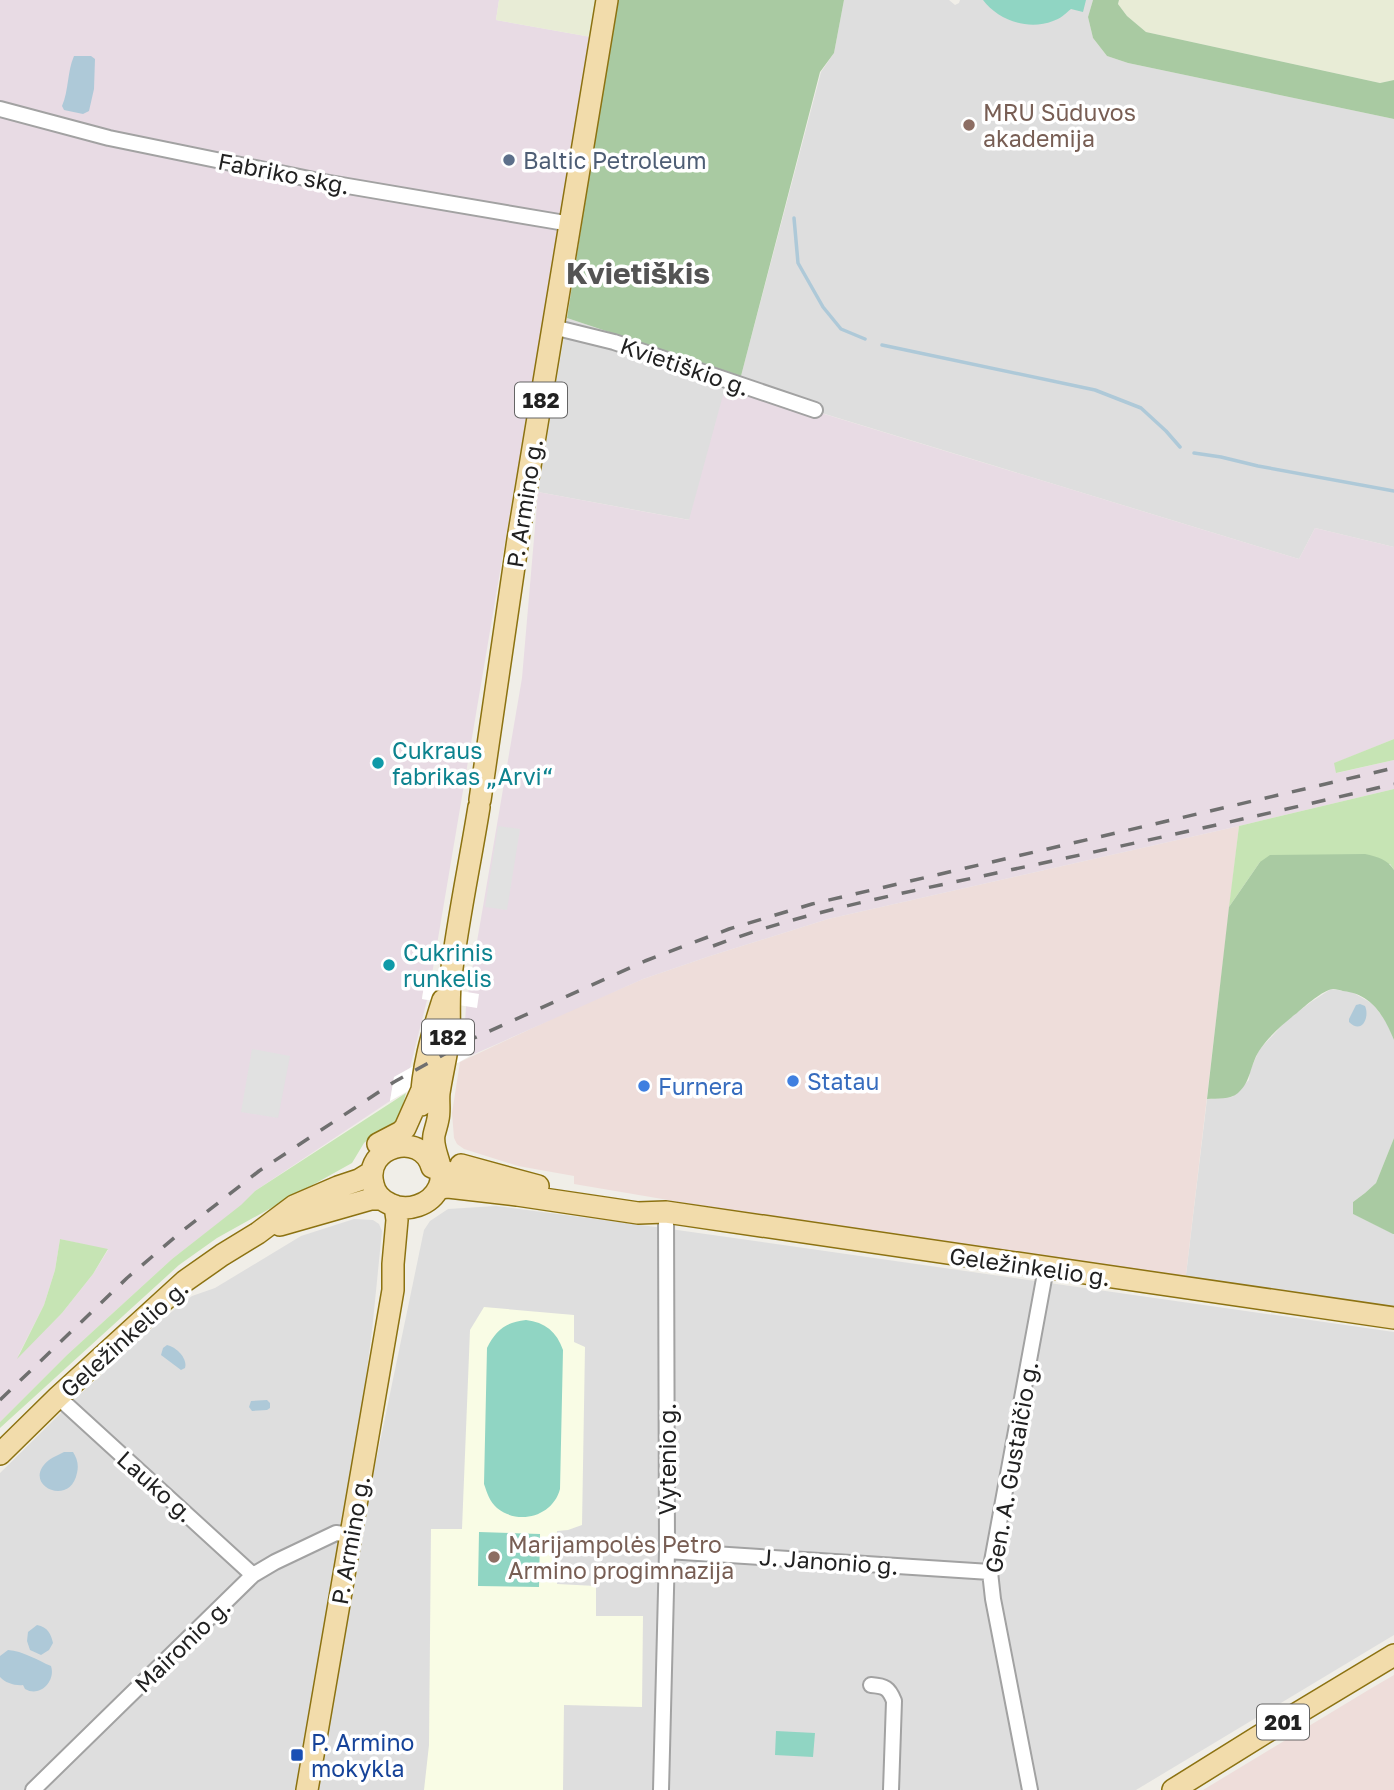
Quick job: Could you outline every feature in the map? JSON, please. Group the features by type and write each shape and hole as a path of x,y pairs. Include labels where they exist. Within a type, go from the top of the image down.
{"main road":[{"name":"P. Armino g.","path":"430,1164 439,1117 430,1094 432,1032 450,978 479,803 517,539 607,0"},
{"name":"P. Armino g.","path":"430,1094 417,1123 430,1164"},
{"path":"295,1213 314,1191 354,1173 376,1146 401,1132 430,1094"},
{"path":"394,1147 430,1164 429,1185 392,1195 374,1164 382,1153 394,1147"},
{"name":"Geležinkelio g.","path":"430,1164 475,1177 639,1202 666,1212"},
{"name":"Geležinkelio g.","path":"430,1164 448,1187 638,1213 666,1212 1394,1318"},
{"name":"Geležinkelio g.","path":"0,1454 185,1281 222,1255 338,1187 359,1180 392,1195"},
{"name":"P. Armino g.","path":"307,1790 393,1290 402,1266 392,1195"},
{"name":"201","path":"1173,1790 1394,1655"}],"street":[{"name":"Fabriko skg.","path":"0,110 109,138 310,179 571,224"},
{"name":"Kvietiškio g.","path":"553,327 614,342 815,410"},
{"name":"Vytenio g.","path":"661,1790 667,1551 666,1212"},
{"name":"Gen. A. Gustaičio g.","path":"1030,1790 990,1572 1046,1268"},
{"name":"Lauko g.","path":"58,1397 253,1575"},
{"name":"Maironio g.","path":"33,1790 253,1575 285,1556 337,1534 351,1535"},
{"name":"J. Janonio g.","path":"667,1551 990,1572"},
{"path":"872,1685 890,1690 894,1701 891,1790"}],"shaded area":[{"path":"0,0 499,0 496,20 591,37 430,986 424,985 422,999 427,1000 410,1068 394,1077 390,1101 255,1191 242,1205 172,1259 67,1355 0,1422","holes":["60,1239 108,1250 62,1313 18,1356 44,1305 55,1270"]},
{"path":"499,0 597,0 591,37 496,20"},
{"path":"844,0 949,0 955,5 960,0 1093,0 1088,17 1093,38 1107,56 1128,63 1394,119 1394,547 1315,528 1299,559 727,384 690,520 538,492 567,318 741,376 821,72 834,53"},
{"path":"1119,0 1394,0 1394,80 1380,83 1146,32 1127,16 1118,4"},
{"path":"726,384 1299,559 1315,528 1394,547 1394,739 1335,763 1337,773 1394,760 1394,789 828,919 643,979 470,1056 475,1033 464,1038 466,1006 522,678 538,492 689,520"},
{"path":"498,826 520,829 507,910 485,907"},
{"path":"1239,826 1185,1283 869,1234 574,1184 574,1176 518,1166 464,1149 454,1138 452,1113 460,1062 643,979 828,919"},
{"path":"1331,989 1352,992 1373,1004 1387,1023 1394,1040 1394,1138 1376,1183 1353,1202 1353,1214 1394,1234 1394,1309 1185,1283 1207,1099 1232,1097 1249,1080 1259,1050 1287,1020"},
{"path":"252,1049 290,1056 278,1118 241,1112"},
{"path":"496,1206 1394,1332 1394,1635 1136,1790 318,1790 364,1519 424,1230 430,1221 448,1209"},
{"path":"354,1219 373,1220 379,1224 382,1231 355,1462 298,1790 0,1790 0,1473 75,1399 160,1321 192,1296 215,1288 301,1236"},
{"name":"Marijampolės Petro Armino progimnazija","path":"484,1307 574,1315 574,1342 585,1347 582,1525 557,1531 557,1584 596,1586 596,1616 643,1616 642,1707 564,1705 563,1790 424,1790 429,1745 431,1529 462,1529 470,1330"},
{"path":"1394,1675 1394,1790 1203,1790 1370,1689"}],"green space":[{"path":"617,0 844,0 834,53 820,72 741,376 567,318"},
{"path":"983,0 1086,0 1083,12 1071,9 1056,20 1034,25 1005,18"},
{"path":"1093,0 1119,0 1118,4 1127,16 1146,32 1380,83 1394,80 1394,119 1128,63 1107,56 1093,38 1088,17"},
{"path":"1394,739 1394,760 1336,773 1334,763"},
{"path":"1394,789 1394,870 1390,864 1260,862 1229,907 1239,826"},
{"path":"1365,854 1382,859 1394,870 1394,1040 1381,1015 1369,1001 1353,993 1329,990 1309,1003 1267,1041 1256,1056 1246,1084 1238,1093 1227,1098 1207,1099 1229,907 1260,862 1270,855"},
{"path":"406,1093 398,1122 364,1143 352,1163 217,1238 179,1265 0,1428 0,1422 67,1355 172,1259 255,1191"},
{"path":"1394,1138 1393,1234 1353,1214 1353,1202 1376,1183"},
{"path":"60,1239 108,1249 93,1274 62,1313 17,1359 44,1305 55,1270"},
{"path":"526,1320 549,1329 563,1350 560,1489 556,1498 543,1512 525,1517 515,1516 497,1508 484,1484 487,1348 502,1328"},
{"path":"479,1532 540,1534 539,1587 478,1586"},
{"path":"776,1731 815,1733 813,1757 775,1755"}],"water":[{"path":"74,56 91,56 95,59 94,89 89,111 83,114 64,110 62,106"},
{"path":"1356,1005 1365,1006 1366,1019 1358,1027 1349,1022 1349,1019"},
{"path":"167,1345 180,1353 185,1360 185,1368 181,1370 161,1355"},
{"path":"267,1400 270,1408 267,1410 252,1411 249,1407 251,1401"},
{"path":"64,1452 73,1452 77,1462 73,1484 65,1490 49,1489 40,1477 41,1469 49,1460"},
{"path":"37,1625 48,1631 53,1643 49,1650 41,1655 30,1650 27,1641 28,1632"},
{"path":"8,1650 25,1654 51,1666 51,1677 46,1686 41,1690 31,1691 23,1685 11,1684 2,1679 0,1656"}],"pier":[{"path":"424,985 479,994 477,1008 422,999"},
{"path":"475,1032 470,1056 390,1101 394,1077"}],"waterway":[{"path":"794,218 798,263 823,307 841,329 865,339"},
{"path":"882,345 1095,390 1141,408 1180,447"},
{"path":"1194,453 1394,491"}],"railway":[{"path":"0,1400 127,1278 259,1171 394,1082 474,1038 645,961 729,929 812,904 1394,768"},
{"path":"713,946 856,904 1394,784"}],"place":[{"name":"MRU Sūduvos akademija","path":"969,125"},
{"name":"Baltic Petroleum","path":"509,160"},
{"name":"Cukraus fabrikas „Arvi“","path":"378,763"},
{"name":"Cukrinis runkelis","path":"389,965"},
{"name":"Statau","path":"793,1081"},
{"name":"Furnera","path":"644,1086"},
{"name":"Marijampolės Petro Armino progimnazija","path":"494,1557"},
{"name":"P. Armino mokykla","path":"297,1755"}],"district":[{"name":"Kvietiškis","path":"638,273"}]}
